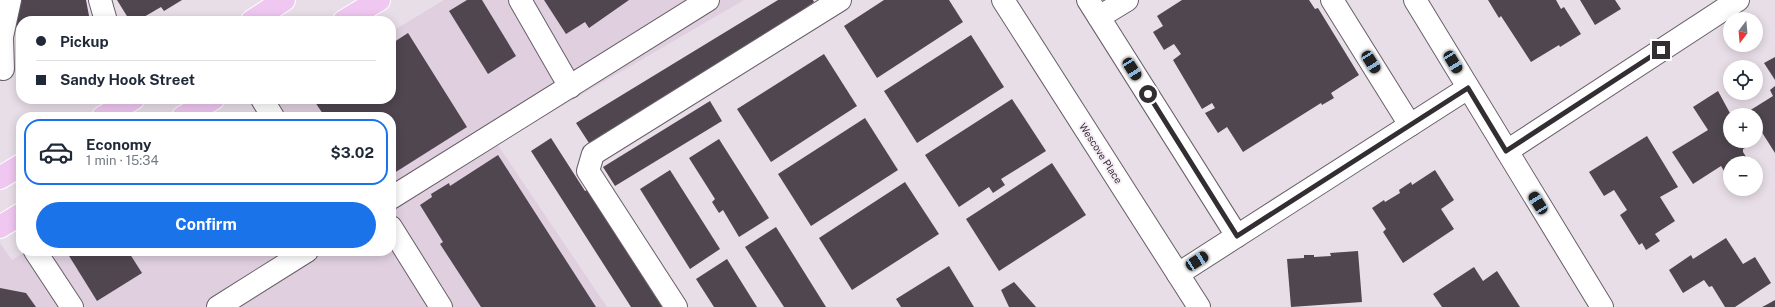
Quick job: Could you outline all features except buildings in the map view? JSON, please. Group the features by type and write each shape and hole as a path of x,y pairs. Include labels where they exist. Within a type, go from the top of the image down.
{"main road":[{"path":"260,16 284,0"},
{"path":"352,16 379,0"},
{"path":"111,112 125,104"},
{"path":"191,112 205,104"},
{"path":"0,178 16,168"}],"street":[{"path":"8,69 2,36 10,0"},
{"path":"100,0 105,16"},
{"path":"520,0 570,87"},
{"path":"396,195 708,0"},
{"path":"676,307 588,171 593,154 840,0"},
{"name":"Wescove Place","path":"1003,0 1199,307"},
{"path":"1127,0 1094,9 1237,236"},
{"path":"1332,0 1410,125"},
{"path":"1415,0 1602,307"},
{"path":"1506,151 1738,0"},
{"path":"1178,274 1468,88"},
{"path":"396,235 441,307"},
{"path":"38,256 72,307"},
{"path":"218,307 299,256"}],"shaded area":[{"path":"444,0 744,0 497,144 607,307 0,307 0,243 12,260 19,256 396,256 396,112 258,112 272,104 396,104 396,29"}],"route":[{"path":"1148,94 1237,236 1468,88 1506,151 1661,50"}]}
